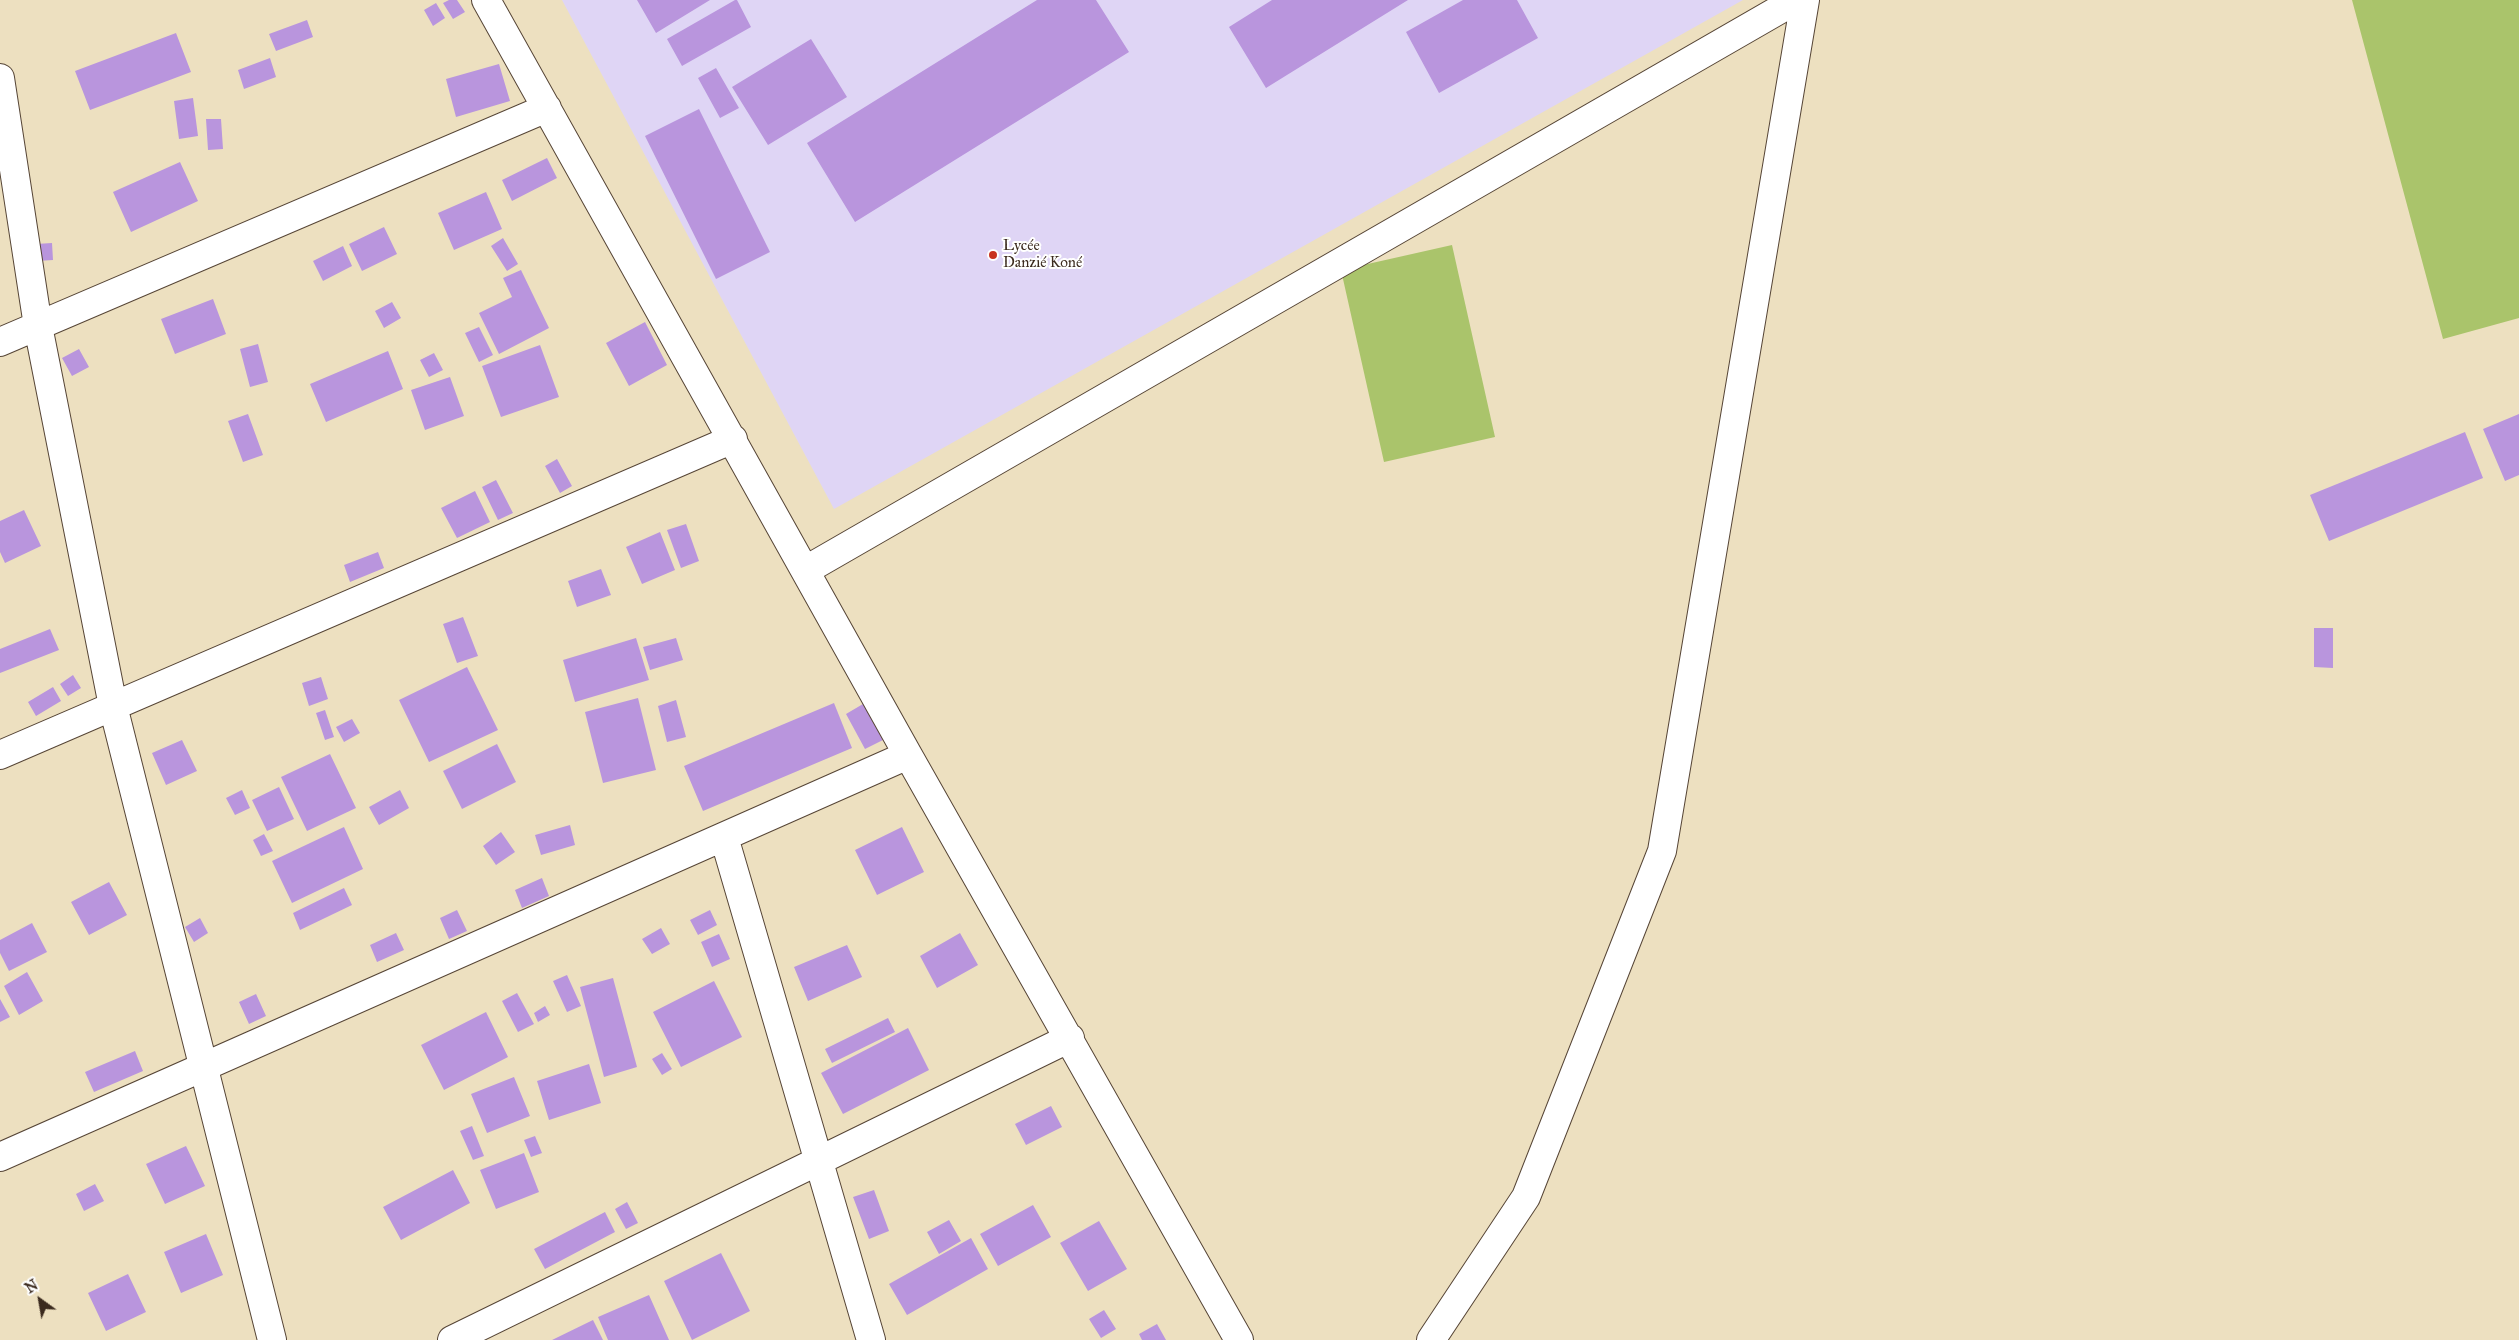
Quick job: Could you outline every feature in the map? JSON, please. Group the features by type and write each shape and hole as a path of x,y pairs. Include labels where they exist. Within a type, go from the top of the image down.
{"street":[{"path":"486,0 908,755 1070,1038 1235,1338"},
{"path":"806,570 1796,0"},
{"path":"1431,1340 1526,1197 1662,851 1805,0"},
{"path":"0,78 38,326 113,706 272,1340"},
{"path":"0,342 547,108"},
{"path":"0,755 733,439"},
{"path":"0,1157 908,755"},
{"path":"724,837 871,1340"},
{"path":"452,1340 1070,1038"}],"shaded area":[{"name":"Lycée Danzié Koné","path":"562,0 1743,0 834,509"}],"green space":[{"path":"2352,0 2519,0 2519,318 2443,339"},
{"path":"1452,245 1495,437 1384,462 1341,270"}],"building":[{"path":"449,0 457,0 465,12 453,19 443,3"},
{"path":"637,0 710,0 656,33"},
{"path":"737,0 751,27 682,66 667,39"},
{"path":"1037,0 1096,0 1129,52 855,222 807,143"},
{"path":"1272,0 1408,0 1266,88 1229,27"},
{"path":"1463,0 1517,0 1538,38 1439,93 1406,32"},
{"path":"436,3 445,18 433,26 424,10"},
{"path":"307,20 313,37 276,51 269,34"},
{"path":"176,33 191,72 90,110 75,71"},
{"path":"811,39 847,97 768,145 732,87"},
{"path":"270,58 276,77 244,89 238,70"},
{"path":"499,64 510,101 456,117 446,79"},
{"path":"716,68 739,108 720,118 698,78"},
{"path":"193,98 198,136 179,139 174,101"},
{"path":"699,109 770,252 716,279 645,136"},
{"path":"206,119 221,119 223,149 208,150"},
{"path":"547,158 557,178 512,201 502,180"},
{"path":"180,162 198,201 131,232 113,192"},
{"path":"486,192 502,229 454,250 438,213"},
{"path":"384,227 397,254 362,271 349,244"},
{"path":"503,238 518,264 507,271 491,246"},
{"path":"52,243 53,260 37,261 36,244"},
{"path":"343,246 352,266 323,281 313,261"},
{"path":"521,270 549,328 499,354 479,313 512,297 503,278"},
{"path":"213,299 226,334 175,354 161,319"},
{"path":"392,302 401,318 384,328 375,311"},
{"path":"645,322 667,365 629,386 606,343"},
{"path":"479,327 493,355 479,362 465,333"},
{"path":"258,344 268,382 250,387 240,349"},
{"path":"540,345 559,397 501,417 482,366"},
{"path":"79,349 89,367 72,376 62,358"},
{"path":"388,351 403,389 326,422 310,384"},
{"path":"434,353 443,370 429,377 420,360"},
{"path":"450,377 464,416 425,430 411,390"},
{"path":"248,414 263,455 243,462 228,421"},
{"path":"2519,414 2519,475 2505,481 2483,429"},
{"path":"2465,432 2483,478 2329,541 2310,495"},
{"path":"557,459 572,486 560,493 545,466"},
{"path":"496,480 513,513 498,520 482,487"},
{"path":"475,491 490,522 457,538 441,508"},
{"path":"24,510 41,546 5,563 0,552 0,521"},
{"path":"686,524 699,561 681,568 667,530"},
{"path":"660,532 675,570 642,584 626,547"},
{"path":"378,552 384,568 350,582 344,565"},
{"path":"601,569 611,595 577,607 568,581"},
{"path":"463,617 478,656 457,663 443,624"},
{"path":"2314,628 2333,628 2333,668 2314,667"},
{"path":"50,629 59,650 0,673 0,649"},
{"path":"636,638 649,680 575,702 563,660"},
{"path":"676,638 683,660 650,670 643,647"},
{"path":"467,667 498,730 429,762 399,700"},
{"path":"73,675 81,688 68,696 60,684"},
{"path":"321,677 328,699 309,706 302,683"},
{"path":"53,687 61,701 36,716 28,702"},
{"path":"638,698 656,770 603,783 585,712"},
{"path":"676,700 686,737 667,742 658,706"},
{"path":"834,703 852,748 703,811 684,766"},
{"path":"863,704 883,740 865,749 846,714"},
{"path":"325,710 334,737 325,740 316,713"},
{"path":"352,719 360,733 344,742 336,727"},
{"path":"182,740 197,771 166,785 152,753"},
{"path":"497,744 516,782 462,809 443,771"},
{"path":"330,754 356,808 307,831 281,777"},
{"path":"279,787 294,819 267,831 252,800"},
{"path":"242,790 250,808 235,815 226,798"},
{"path":"400,790 409,808 379,825 369,807"},
{"path":"570,825 575,845 541,855 535,835"},
{"path":"344,827 363,869 292,903 272,861"},
{"path":"902,827 924,872 877,895 855,850"},
{"path":"501,832 515,852 496,865 483,846"},
{"path":"264,834 273,851 261,856 253,840"},
{"path":"542,878 549,896 522,908 515,890"},
{"path":"109,882 127,915 89,935 71,902"},
{"path":"344,888 352,905 300,930 293,913"},
{"path":"457,910 467,931 449,939 440,918"},
{"path":"710,910 717,925 698,935 690,920"},
{"path":"200,918 208,933 194,942 185,927"},
{"path":"32,923 47,952 9,971 0,953 0,940"},
{"path":"661,928 670,944 652,954 642,939"},
{"path":"396,933 404,950 377,962 370,945"},
{"path":"960,933 978,965 937,988 920,956"},
{"path":"719,934 730,959 712,967 701,942"},
{"path":"847,945 862,977 808,1001 794,967"},
{"path":"27,972 43,1001 19,1015 4,986"},
{"path":"567,975 581,1006 567,1012 553,981"},
{"path":"613,978 637,1067 604,1077 580,987"},
{"path":"714,981 742,1037 681,1067 653,1012"},
{"path":"517,993 534,1024 518,1032 502,1001"},
{"path":"256,994 266,1016 249,1024 239,1002"},
{"path":"0,999 10,1017 0,1022"},
{"path":"545,1006 550,1015 538,1022 534,1013"},
{"path":"486,1012 508,1057 444,1090 421,1045"},
{"path":"888,1018 895,1032 832,1063 825,1049"},
{"path":"908,1028 929,1070 843,1114 821,1073"},
{"path":"135,1051 143,1071 94,1092 85,1072"},
{"path":"662,1053 672,1069 662,1075 652,1059"},
{"path":"589,1064 601,1103 549,1120 537,1081"},
{"path":"514,1077 530,1116 487,1133 471,1094"},
{"path":"1051,1106 1062,1127 1026,1145 1015,1124"},
{"path":"472,1126 484,1156 473,1160 460,1131"},
{"path":"535,1136 542,1153 531,1157 524,1140"},
{"path":"186,1146 205,1186 165,1204 146,1164"},
{"path":"524,1153 539,1192 496,1209 480,1170"},
{"path":"453,1170 470,1203 401,1240 383,1207"},
{"path":"95,1184 104,1201 84,1211 76,1194"},
{"path":"874,1190 889,1231 869,1239 853,1197"},
{"path":"627,1202 638,1223 626,1229 615,1209"},
{"path":"1033,1205 1051,1237 998,1266 980,1234"},
{"path":"605,1212 615,1232 545,1269 534,1249"},
{"path":"949,1220 961,1241 939,1254 927,1232"},
{"path":"1099,1221 1127,1269 1088,1291 1060,1243"},
{"path":"206,1234 223,1275 181,1293 164,1252"},
{"path":"971,1238 988,1269 907,1315 889,1284"},
{"path":"721,1253 750,1311 692,1340 664,1281"},
{"path":"128,1274 146,1312 106,1331 88,1293"},
{"path":"649,1295 669,1340 608,1340 598,1317"},
{"path":"1104,1310 1116,1329 1101,1338 1089,1319"},
{"path":"593,1320 603,1340 552,1340"},
{"path":"1157,1324 1166,1340 1142,1340 1139,1334"}],"place":[{"name":"Lycée Danzié Koné","path":"993,255"}]}
